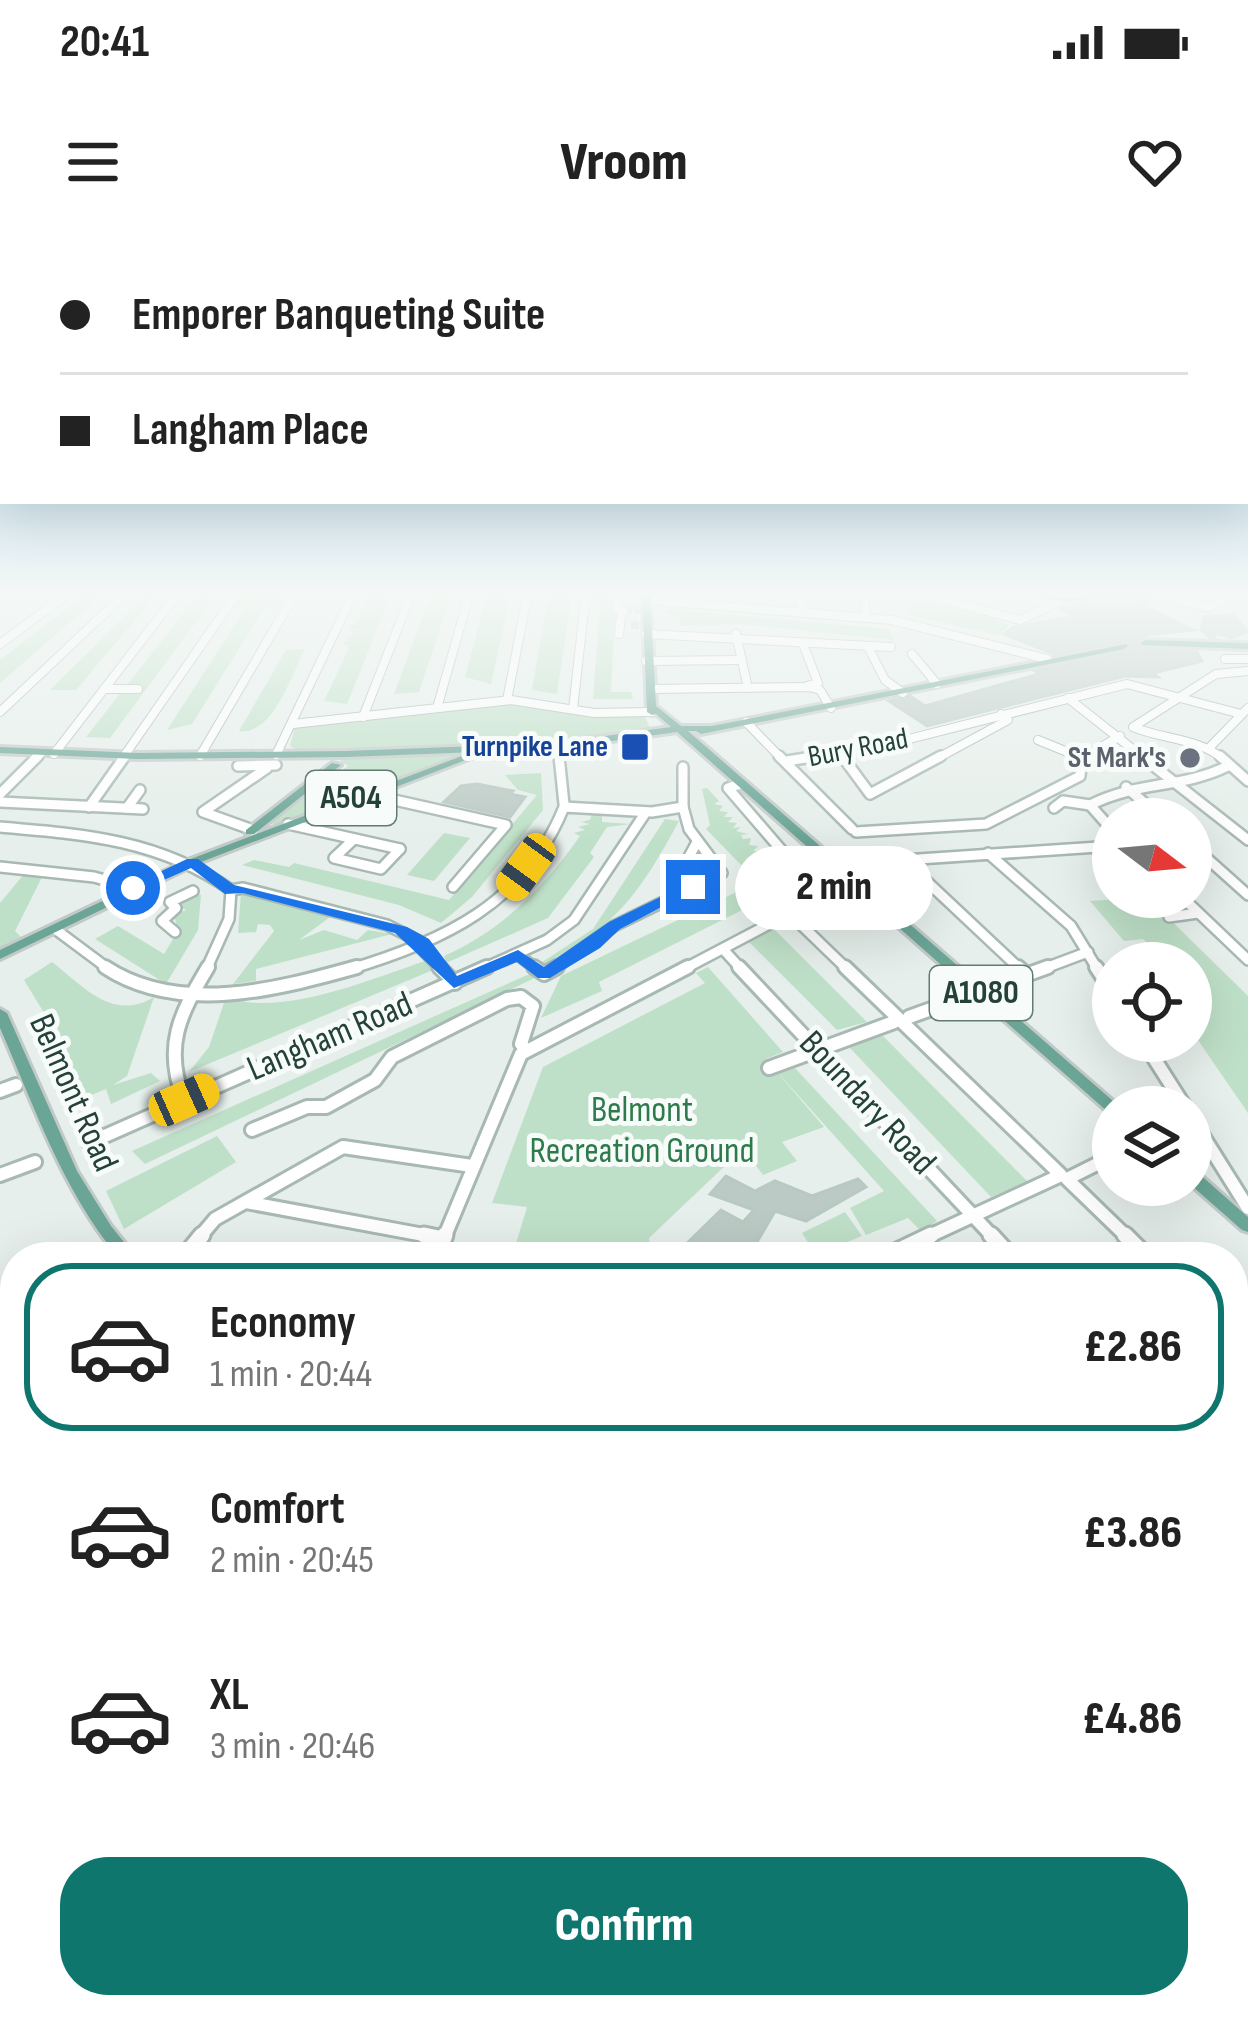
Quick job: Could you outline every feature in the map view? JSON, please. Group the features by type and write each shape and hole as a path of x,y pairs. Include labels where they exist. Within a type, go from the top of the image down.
{"main road":[{"path":"648,675 653,710 675,733"},
{"path":"0,750 281,759 460,755 709,728 831,708 977,675"},
{"name":"A1080","path":"675,733 700,749 1092,1090"},
{"name":"A504","path":"0,956 257,832 460,755"},
{"name":"A504","path":"257,832 336,765 281,759"},
{"name":"Belmont Road","path":"0,1012 59,1156 114,1242"},
{"path":"1212,1192 1247,1220"}],"street":[{"path":"0,712 40,675"},
{"path":"0,798 48,753 115,675"},
{"path":"89,807 182,675"},
{"path":"200,756 247,675"},
{"path":"257,832 203,812 281,759 315,675"},
{"path":"363,717 379,675"},
{"path":"437,708 446,675"},
{"path":"507,700 512,675"},
{"path":"573,710 577,675"},
{"path":"745,675 748,688"},
{"path":"799,687 818,682 815,675"},
{"path":"882,675 903,693"},
{"path":"930,675 937,684"},
{"path":"1212,744 1136,731 1133,726 1215,675"},
{"name":"Bury Road","path":"787,761 1127,684 1245,711"},
{"path":"650,688 799,687 820,690 831,708"},
{"path":"104,689 138,689"},
{"path":"1068,698 1248,840"},
{"path":"292,724 507,700 573,710 653,710"},
{"path":"1212,744 1245,711"},
{"path":"839,751 870,794 1008,720 1001,714"},
{"path":"748,721 854,830 986,824 1080,776 1082,758"},
{"path":"1233,722 1245,728"},
{"path":"1082,758 1120,736"},
{"path":"1038,740 1082,758"},
{"path":"1212,744 1225,767 1248,781"},
{"path":"55,928 127,981 161,992 287,983 421,944 497,905 564,805 558,746"},
{"path":"238,766 281,759"},
{"path":"518,955 544,974 553,974 614,926 719,875 722,871 697,842 683,807 683,767"},
{"path":"1054,808 1063,801 1090,806 1126,787 1225,767"},
{"path":"740,784 728,788 790,860"},
{"path":"1126,787 1139,798"},
{"path":"127,808 140,790"},
{"path":"363,793 506,825 454,887"},
{"path":"0,798 143,809"},
{"path":"564,805 646,812 683,807"},
{"name":"Langham Road","path":"88,1143 518,955 574,920 646,812"},
{"path":"288,824 400,849 381,869 334,858 354,839"},
{"path":"0,827 126,840 192,862 231,890 243,888 360,917 421,944 454,983"},
{"path":"665,901 697,842"},
{"path":"1027,975 904,860 1092,847"},
{"path":"987,852 1055,909 1092,959"},
{"path":"1212,863 1248,896"},
{"path":"0,867 94,877 133,888"},
{"path":"175,932 162,921 176,908 170,902 217,880"},
{"path":"184,1100 167,1064 174,1029 223,935 231,890"},
{"path":"442,1242 516,1060 526,1050 834,890"},
{"path":"790,914 1131,1242"},
{"path":"1203,918 1248,960"},
{"name":"Boundary Road","path":"723,949 997,1242"},
{"path":"909,1017 1088,952"},
{"path":"252,1130 307,1107 326,1107 375,1080 392,1057 507,999 521,997 533,1006 521,1044 526,1050"},
{"path":"770,1067 894,1022"},
{"path":"0,1091 16,1085"},
{"path":"194,1242 202,1230 246,1202 343,1148 472,1166"},
{"path":"1212,1156 1247,1220"},
{"path":"0,1175 35,1162"},
{"path":"918,1242 1092,1165"},
{"path":"246,1202 443,1238"}],"green space":[{"path":"65,675 89,675 76,690 50,690"},
{"path":"135,675 157,675 110,738 86,737"},
{"path":"203,675 223,675 192,724 167,730"},
{"path":"272,675 293,675 272,714 251,730 239,731"},
{"path":"336,675 359,675 347,704 324,701"},
{"path":"401,675 425,675 419,692 394,694"},
{"path":"466,675 493,675 491,684"},
{"path":"535,675 560,675 557,694 532,690"},
{"path":"595,675 612,675 611,692 631,692 633,699 593,699"},
{"path":"511,702 597,714 643,713 652,732 559,741 301,752 290,746 295,726"},
{"path":"459,754 278,825 270,823 348,766 337,758"},
{"path":"541,773 543,810 472,897 441,923 399,905 242,865 254,860 289,867 294,863 449,900 537,795 518,790 505,775"},
{"path":"707,788 719,801 714,804 723,806 719,811 728,812 724,817 733,817 728,822 737,823 733,828 741,827 736,831 748,834 741,835 743,839 751,838 749,845 758,846 753,851 763,851 753,854 756,858 768,857 758,864 772,862 744,868 706,829 710,825 702,789"},
{"path":"593,811 602,812 602,822 631,824 607,827 590,853 594,857 548,918 446,963 444,956 486,933 537,889 580,836 574,833 585,830 578,827 590,824 581,822 590,820"},
{"path":"665,819 679,821 624,905 547,969 536,966 593,929"},
{"path":"444,833 470,838 434,881 407,875"},
{"path":"799,862 814,874 599,982 602,991 541,1018 561,976"},
{"path":"25,873 43,875 15,931 23,939 0,950 0,903"},
{"path":"195,892 201,895 198,930 166,984 95,939 118,926 164,954 178,931 174,915 186,910 173,902"},
{"path":"241,893 334,914 299,940 324,930 357,940 368,930 392,934 256,969 256,981 233,984 274,931 270,925 258,924 256,932 238,933"},
{"path":"1104,918 1168,918 1193,942 1143,939 1124,941"},
{"path":"774,929 867,1022 837,1030 749,942"},
{"path":"425,961 433,970 189,1072 209,1047 226,997 272,1003 298,1000"},
{"path":"1212,961 1248,996 1248,1113 1212,1061"},
{"path":"52,962 112,1004 139,1004 154,997 127,1076 113,1085 151,1073 160,1081 111,1104 106,1089 82,1099 52,1026 24,980"},
{"name":"Belmont Recreation Ground","path":"708,967 783,1052 766,1059 824,1127 782,1142 797,1161 763,1175 748,1155 728,1163 649,1242 516,1242 527,1207 492,1203 543,1067 705,983 696,973"},
{"path":"534,972 539,976 145,1164 132,1151"},
{"path":"882,1036 1028,1182 991,1197 849,1047"},
{"path":"795,1068 937,1221 921,1231 908,1218 866,1235 850,1208 884,1191 779,1074"},
{"path":"217,1136 236,1162 124,1229 106,1191"},
{"path":"845,1212 862,1236 847,1242 808,1242 802,1233"}],"building":[{"path":"1036,675 1155,675 1158,677 1125,676 927,726 889,701 910,696 925,706"},
{"path":"477,784 525,797 510,817 444,802 461,786"},
{"path":"726,1176 755,1191 775,1181 812,1196 858,1179 866,1187 806,1221 775,1211 757,1242 688,1242 721,1210 743,1222 754,1210 710,1194"}],"place":[{"name":"Turnpike Lane","path":"635,747"},
{"name":"St Mark's","path":"1190,758"}],"route":[{"path":"133,888 192,862 231,890 243,888 401,930 423,943 418,945 454,983 518,955 544,974 595,944 614,926 693,887"}]}
